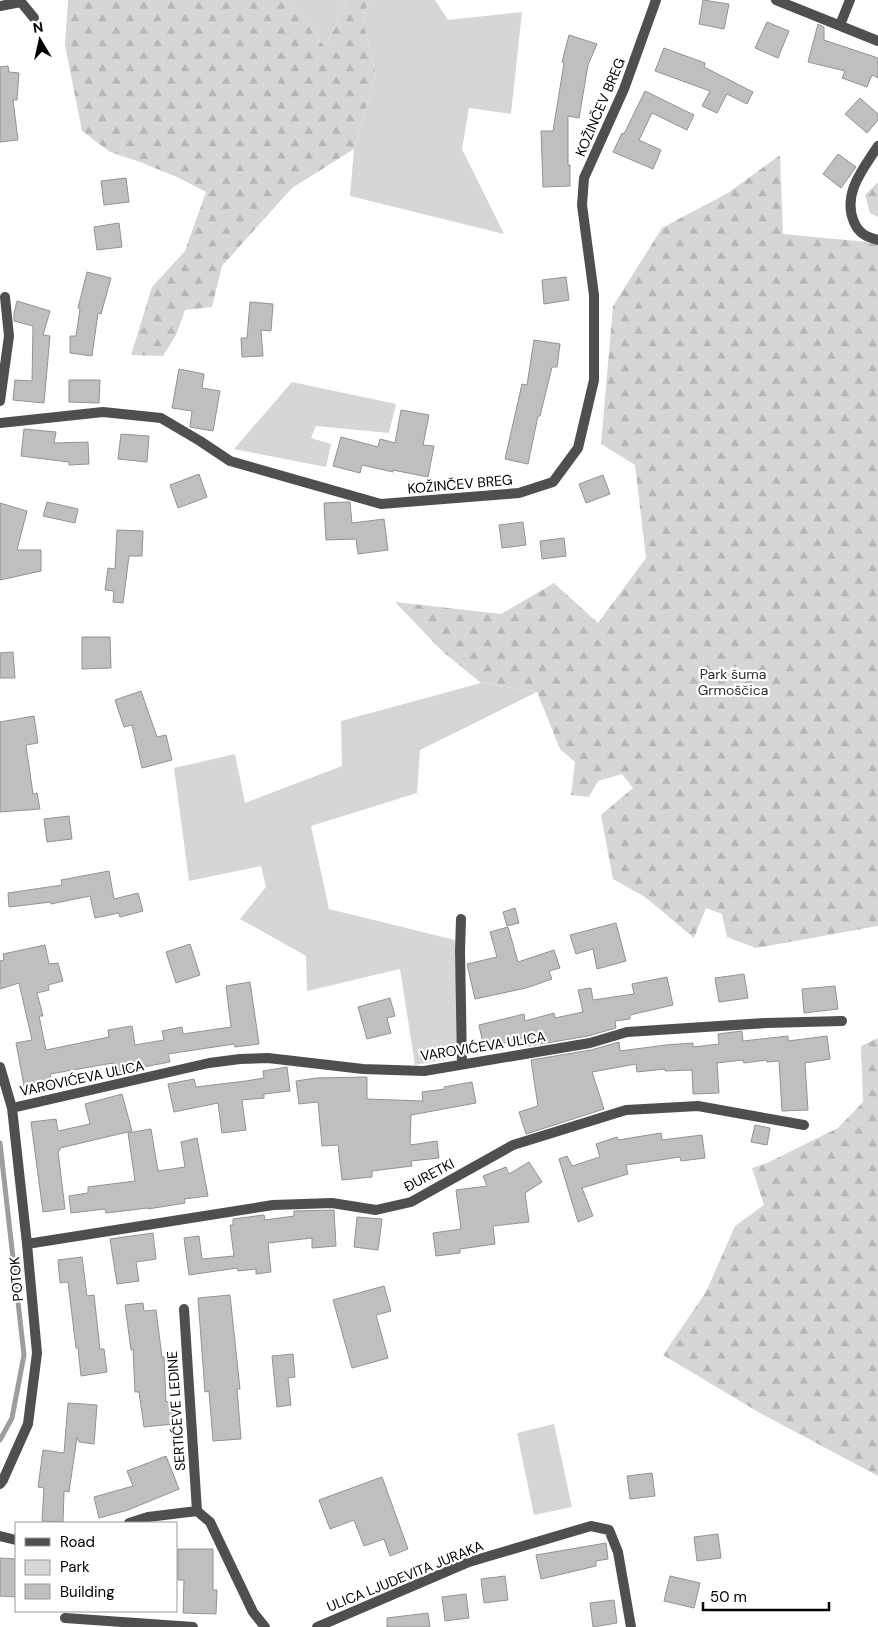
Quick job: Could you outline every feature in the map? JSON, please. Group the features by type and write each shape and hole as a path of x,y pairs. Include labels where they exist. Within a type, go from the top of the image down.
{"street":[{"name":"KOŽINČEV BREG","path":"0,423 103,412 161,418 230,461 380,504 518,493 553,482 578,448 594,380 594,295 582,205 584,178 624,89 656,0"},
{"path":"776,0 878,41"},
{"path":"840,25 850,0"},
{"path":"0,6 21,2 34,18"},
{"path":"878,146 856,181 850,198 851,216 856,226 864,236 878,240"},
{"path":"0,401 9,336 5,297"},
{"path":"461,919 462,1064"},
{"name":"VAROVIĆEVA ULICA","path":"12,1108 209,1064 240,1059 268,1058 363,1069 424,1070 590,1043 627,1032 766,1023 842,1021"},
{"name":"POTOK","path":"0,1067 12,1108 27,1244 36,1353 28,1424 0,1484"},
{"name":"ĐURETKI","path":"27,1244 274,1205 332,1203 376,1210 411,1202 513,1145 626,1110 698,1106 804,1125"},
{"name":"SERTIĆEVE LEDINE","path":"184,1308 197,1511"},
{"path":"132,1522 148,1517 197,1511 210,1522 253,1612 265,1627"},
{"name":"ULICA LJUDEVITA JURAKA","path":"317,1627 469,1562 591,1526 609,1530 618,1552 631,1627"},
{"path":"0,1536 15,1540"},
{"path":"66,1619 193,1627"}],"green space":[{"path":"68,0 287,0 325,47 347,0 370,0 362,17 376,74 354,149 292,188 222,266 212,307 185,310 176,335 163,356 131,355 152,287 185,251 206,192 177,177 110,152 82,131 65,45"},
{"path":"287,0 347,0 325,47 301,16"},
{"path":"370,0 435,0 448,20 522,12 511,114 469,108 462,149 504,234 350,196 354,149 376,74 362,17"},
{"name":"Park šuma Grmoščica","path":"780,155 783,234 878,243 878,926 756,948 727,937 722,914 706,908 694,938 645,897 613,879 601,815 633,788 622,774 598,781 589,797 571,795 575,762 560,749 537,692 481,683 442,651 395,602 501,614 554,583 598,623 646,558 635,465 601,444 613,306 662,228 728,193"},
{"path":"878,182 878,217 870,213 865,195"},
{"path":"292,382 396,404 389,433 316,426 311,438 331,444 326,467 234,449"},
{"path":"481,683 537,692 420,750 417,793 311,826 329,909 455,940 458,1054 452,1058 415,1065 400,969 307,991 306,956 240,919 266,887 261,866 189,881 174,768 235,754 245,803 342,766 341,721"},
{"path":"878,1038 878,1476 760,1413 663,1355 706,1292 735,1226 764,1205 752,1168 767,1163 838,1128 863,1102 861,1046"},
{"path":"554,1424 572,1507 534,1515 517,1433"}],"building":[{"path":"703,0 729,4 724,29 699,24"},
{"path":"767,22 789,31 778,58 755,48"},
{"path":"818,24 824,27 824,40 878,58 878,78 872,75 867,87 842,78 845,71 808,62"},
{"path":"569,35 597,44 588,65 579,118 568,116 570,186 543,187 541,131 553,131 564,63 562,62"},
{"path":"664,48 705,63 704,67 753,92 747,104 727,94 717,113 702,106 710,91 655,71"},
{"path":"8,66 9,72 19,73 17,100 13,100 18,140 0,142 0,67"},
{"path":"645,91 694,115 687,130 652,113 639,140 661,150 653,169 613,152"},
{"path":"860,98 878,114 878,120 867,133 845,114"},
{"path":"838,154 856,167 841,188 823,174"},
{"path":"126,178 129,202 104,205 101,181"},
{"path":"119,223 122,247 97,250 94,227"},
{"path":"87,272 111,278 101,314 98,313 92,356 70,353 70,336 76,336 80,309 78,308"},
{"path":"566,277 569,300 544,304 542,280"},
{"path":"17,301 50,311 43,335 50,336 44,403 13,400 15,380 32,381 33,326 14,321"},
{"path":"250,302 273,304 271,331 261,330 263,356 242,357 241,338 247,338"},
{"path":"534,340 560,344 557,367 552,367 540,416 538,416 528,464 505,459 522,384 527,385"},
{"path":"179,369 204,374 202,388 220,391 213,431 190,427 192,411 172,408"},
{"path":"69,380 100,380 99,403 69,402"},
{"path":"401,410 429,415 423,445 434,446 428,477 362,465 360,473 333,466 341,437 378,447 380,439 395,443"},
{"path":"24,429 56,432 54,443 88,442 89,464 69,465 69,462 21,456"},
{"path":"121,434 149,436 147,462 118,459"},
{"path":"199,474 207,497 178,508 170,485"},
{"path":"603,475 610,494 586,503 579,484"},
{"path":"47,502 78,509 75,523 43,516"},
{"path":"350,502 352,523 384,519 388,550 358,554 356,539 326,540 324,503"},
{"path":"0,503 27,511 17,550 41,550 41,571 0,580"},
{"path":"523,522 526,545 502,548 499,525"},
{"path":"117,530 143,531 142,556 129,556 123,603 113,602 114,591 105,590 108,568 115,569"},
{"path":"564,538 566,556 542,559 540,541"},
{"path":"82,637 110,637 111,668 82,669"},
{"path":"13,652 15,678 0,678 0,653"},
{"path":"141,691 157,737 166,735 172,760 142,768 132,725 124,727 115,700"},
{"path":"34,716 38,743 26,745 33,794 37,793 40,809 0,812 0,722"},
{"path":"69,816 72,839 47,842 44,819"},
{"path":"109,871 114,899 138,893 143,911 120,917 119,913 95,918 90,896 51,904 51,902 9,907 8,893 62,885 61,880"},
{"path":"515,908 519,923 507,926 503,912"},
{"path":"616,923 626,961 597,969 593,949 576,954 570,935"},
{"path":"508,927 518,962 554,950 560,968 549,971 552,979 526,988 475,999 467,964 497,957 490,932"},
{"path":"190,944 200,975 176,983 166,952"},
{"path":"45,945 49,964 58,963 63,981 48,985 49,990 37,993 43,1016 39,1016 46,1050 109,1037 108,1030 132,1026 135,1045 164,1040 162,1031 182,1027 183,1034 231,1027 226,986 250,982 259,1044 235,1047 234,1044 168,1054 170,1062 138,1068 139,1071 115,1075 113,1063 50,1074 53,1086 25,1091 16,1043 32,1040 19,983 0,989 0,961 4,960 3,954"},
{"path":"744,974 748,998 719,1002 715,978"},
{"path":"667,977 673,1005 630,1015 630,1019 615,1021 616,1028 588,1036 529,1046 528,1037 484,1048 479,1025 524,1014 525,1021 554,1013 555,1018 583,1012 578,990 591,988 593,1000 634,994 632,984"},
{"path":"835,986 838,1009 804,1013 802,989"},
{"path":"390,998 395,1016 387,1018 391,1033 367,1039 358,1007"},
{"path":"742,1031 743,1041 788,1036 788,1041 827,1036 830,1059 805,1063 808,1110 782,1111 779,1061 767,1062 766,1060 744,1063 743,1060 717,1063 719,1093 693,1094 692,1070 665,1071 665,1069 637,1072 636,1064 592,1072 604,1109 526,1134 519,1112 538,1106 531,1060 591,1050 619,1042 620,1051 693,1043 693,1047 719,1044 718,1034"},
{"path":"287,1067 290,1091 264,1094 264,1098 242,1100 246,1130 222,1133 218,1103 174,1112 168,1084 194,1079 196,1087 246,1081 264,1078 263,1071"},
{"path":"367,1077 367,1099 423,1101 422,1092 445,1089 444,1087 472,1082 476,1103 411,1115 410,1145 437,1141 439,1158 411,1161 412,1166 372,1171 372,1177 342,1180 338,1145 322,1146 318,1102 299,1104 296,1081 316,1078"},
{"path":"122,1094 132,1131 60,1148 58,1151 65,1209 43,1212 31,1122 56,1119 58,1131 90,1124 85,1104"},
{"path":"755,1125 770,1128 767,1145 751,1142"},
{"path":"151,1129 158,1171 185,1167 181,1142 197,1138 208,1196 184,1199 185,1203 148,1209 106,1213 105,1209 71,1213 69,1196 88,1193 88,1187 135,1181 128,1133"},
{"path":"661,1133 662,1140 702,1135 705,1158 681,1161 680,1157 626,1165 628,1174 582,1188 593,1216 578,1222 559,1159 567,1156 572,1166 600,1157 596,1144 617,1137 618,1140"},
{"path":"529,1162 542,1182 525,1193 529,1222 493,1226 495,1244 460,1249 460,1253 436,1256 433,1233 461,1229 456,1190 487,1186 483,1176 506,1167 509,1174"},
{"path":"334,1210 336,1246 312,1248 312,1238 268,1243 271,1272 256,1274 256,1269 238,1271 237,1268 189,1275 184,1238 199,1236 202,1259 234,1256 230,1225 233,1225 233,1219 264,1215 265,1220 294,1216 294,1211"},
{"path":"357,1217 382,1219 378,1250 354,1247"},
{"path":"153,1233 156,1259 136,1262 139,1281 117,1284 110,1239"},
{"path":"82,1257 87,1296 94,1295 100,1349 104,1349 107,1372 81,1376 68,1282 60,1283 58,1260"},
{"path":"384,1286 391,1311 376,1315 388,1358 352,1368 333,1300"},
{"path":"230,1295 240,1389 237,1389 241,1439 213,1441 209,1391 205,1392 198,1298"},
{"path":"143,1303 144,1311 156,1310 162,1357 164,1357 166,1402 171,1401 174,1424 144,1427 139,1392 135,1392 133,1349 131,1350 125,1305"},
{"path":"293,1354 295,1377 288,1378 291,1405 277,1407 272,1356"},
{"path":"68,1403 97,1405 94,1444 79,1442 77,1437 69,1492 64,1491 63,1522 42,1521 44,1488 38,1487 43,1450 64,1453"},
{"path":"166,1456 179,1489 128,1510 99,1518 94,1497 133,1486 127,1471"},
{"path":"652,1473 655,1496 630,1499 627,1476"},
{"path":"382,1477 408,1549 390,1556 384,1539 364,1546 354,1520 330,1529 319,1500"},
{"path":"718,1534 721,1558 697,1561 694,1537"},
{"path":"606,1543 608,1559 596,1561 596,1566 541,1579 536,1555"},
{"path":"178,1549 213,1549 213,1590 217,1590 216,1614 183,1613 184,1580 178,1580"},
{"path":"0,1558 15,1559 15,1597 0,1596"},
{"path":"505,1576 508,1600 484,1603 481,1579"},
{"path":"670,1576 700,1583 694,1608 664,1601"},
{"path":"466,1594 469,1618 445,1621 442,1597"},
{"path":"614,1600 617,1623 593,1627 590,1603"},
{"path":"428,1613 430,1627 387,1627 387,1618"}],"waterway":[{"path":"0,1143 24,1355 12,1418 0,1440"}]}
